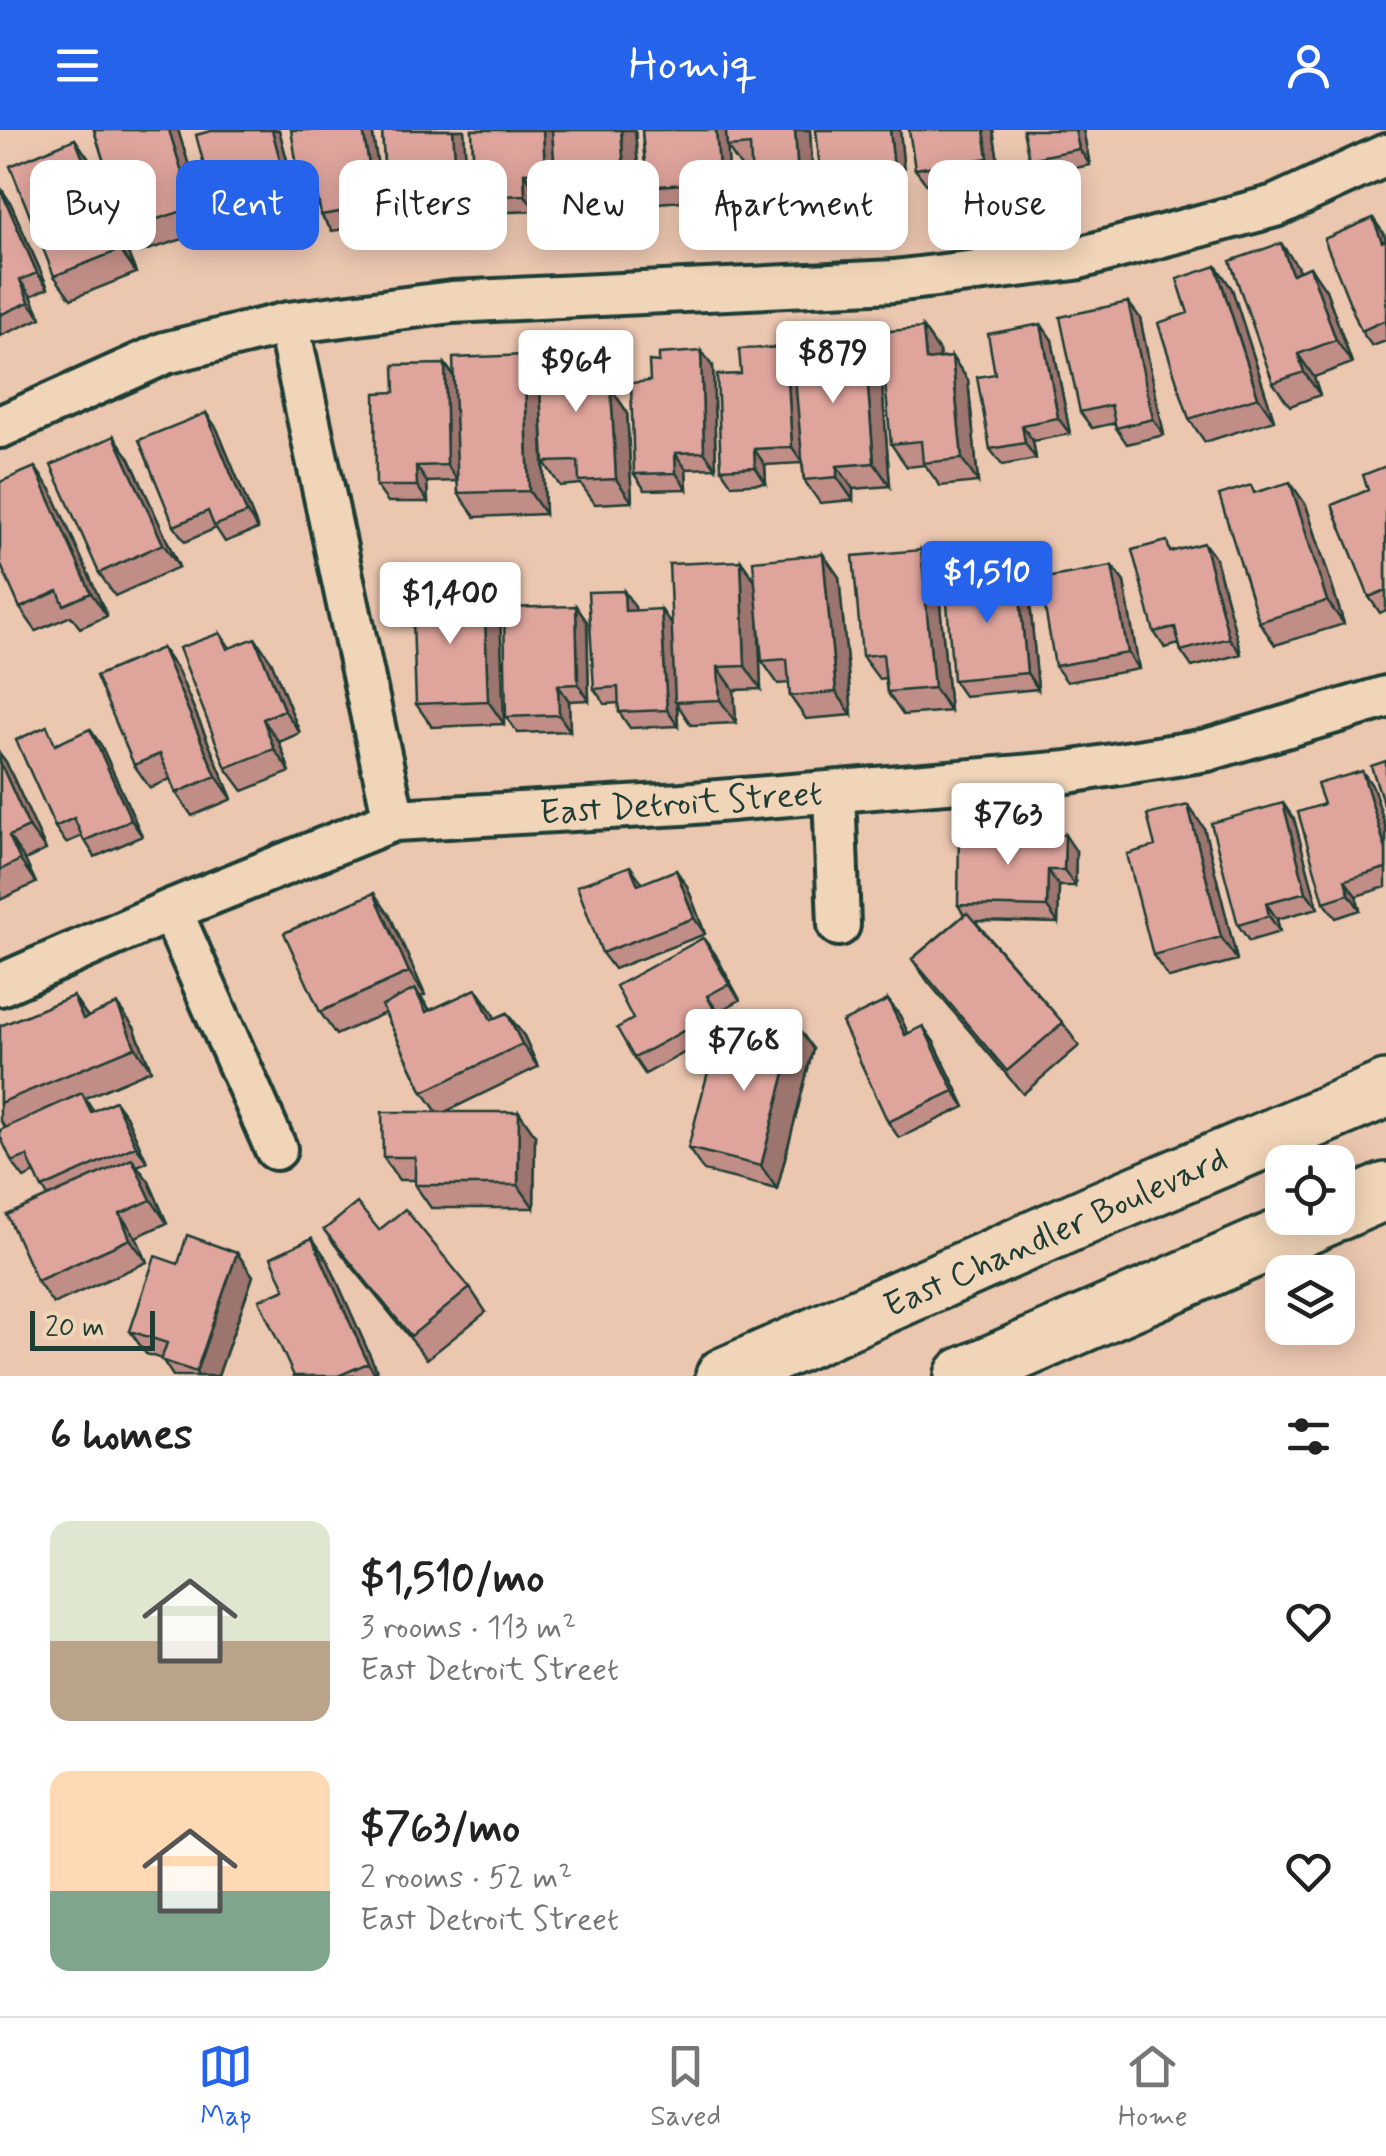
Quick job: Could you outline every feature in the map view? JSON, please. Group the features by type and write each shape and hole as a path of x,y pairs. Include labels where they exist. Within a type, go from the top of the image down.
{"main road":[{"name":"East Chandler Boulevard","path":"724,1376 1386,1088"},
{"path":"1355,1205 1386,1191"},
{"path":"963,1376 1286,1235"}],"street":[{"path":"0,427 165,354 288,323 452,302 894,281 1075,259 1274,206 1386,155"},
{"path":"288,323 394,820"},
{"name":"East Detroit Street","path":"0,985 171,910 394,820 682,804 1068,772 1207,750 1386,697"},
{"path":"834,792 838,926"},
{"path":"171,910 276,1149"}],"building":[{"path":"94,130 169,130 178,160 176,213 156,219 156,160 103,160"},
{"path":"215,130 272,130 280,160 203,160 196,135"},
{"path":"291,130 363,130 368,160 339,160 339,212 321,215 319,160 296,160"},
{"path":"382,130 453,130 455,160 384,160"},
{"path":"472,130 543,130 544,160 527,160 525,195 507,196 507,160 473,160"},
{"path":"552,130 621,130 623,160 554,160"},
{"path":"642,130 716,130 718,160 679,160 679,184 659,186 659,160 645,160"},
{"path":"726,130 795,130 797,160 751,160 750,145 727,147"},
{"path":"816,130 890,130 893,160 819,160"},
{"path":"909,130 984,130 988,158 928,160 928,167 915,169"},
{"path":"1023,130 1075,130 1079,149 1029,159"},
{"path":"75,139 84,160 30,160 30,216 10,166"},
{"path":"0,188 37,273 20,280 29,302 0,315"},
{"path":"1373,218 1382,242 1386,240 1386,320 1361,331 1324,239"},
{"path":"1281,243 1292,274 1310,267 1336,340 1298,354 1304,372 1273,383 1230,261"},
{"path":"44,250 120,250 54,276"},
{"path":"1216,266 1258,397 1189,419 1158,323 1188,313 1177,279"},
{"path":"1128,302 1153,419 1116,428 1111,405 1080,412 1060,317"},
{"path":"1041,324 1058,418 1022,425 1025,443 990,449 977,377 995,374 988,334"},
{"path":"923,328 926,360 952,357 962,459 923,463 921,441 891,444 880,332"},
{"path":"864,338 874,463 837,466 837,477 804,480 792,344"},
{"path":"786,347 792,447 754,449 755,467 721,469 717,375 741,374 739,349"},
{"path":"590,348 592,390 611,389 616,479 579,481 578,461 544,462 538,351"},
{"path":"701,351 704,452 675,453 676,473 634,474 631,383 650,381 649,361 659,362 659,354"},
{"path":"524,355 529,491 458,493 453,358"},
{"path":"445,364 447,465 416,466 417,486 376,486 375,393 395,392 394,365"},
{"path":"206,413 247,513 214,526 208,511 174,526 139,440"},
{"path":"114,436 163,544 99,573 51,465"},
{"path":"1386,466 1386,590 1369,597 1332,505 1368,490 1363,475"},
{"path":"35,467 91,593 64,605 58,591 20,608 0,563 0,482"},
{"path":"1290,482 1327,601 1259,622 1219,495 1251,485 1254,493"},
{"path":"1167,541 1170,552 1204,543 1229,638 1181,651 1175,627 1154,632 1132,550"},
{"path":"921,550 934,688 887,692 883,654 862,656 853,556"},
{"path":"823,554 836,692 790,696 787,659 762,661 753,561"},
{"path":"741,561 745,666 718,667 720,700 675,702 669,564"},
{"path":"1017,565 1027,673 953,680 946,590 980,587 978,568"},
{"path":"1112,566 1128,653 1055,666 1040,579"},
{"path":"484,590 488,701 416,704 412,593"},
{"path":"624,591 625,611 661,609 667,710 619,712 618,687 594,689 588,592"},
{"path":"576,606 578,684 558,685 559,715 506,717 504,608"},
{"path":"220,633 227,649 255,638 284,710 263,719 274,749 226,768 179,648"},
{"path":"162,648 216,776 176,793 160,754 134,765 96,676"},
{"path":"47,726 55,745 90,729 131,820 84,841 74,818 55,827 16,740"},
{"path":"1386,761 1386,811 1371,766"},
{"path":"0,762 29,827 9,836 20,860 0,870"},
{"path":"1362,771 1386,850 1386,868 1345,880 1349,894 1324,902 1298,812 1324,804 1317,784"},
{"path":"1283,803 1306,892 1266,903 1269,916 1238,925 1211,823"},
{"path":"1188,805 1221,937 1153,955 1127,854 1155,846 1147,815"},
{"path":"959,833 1065,835 1064,870 1048,870 1047,907 958,905"},
{"path":"630,866 638,885 676,870 694,918 602,953 577,886"},
{"path":"374,893 409,972 320,1012 284,933"},
{"path":"967,913 1063,1023 1007,1071 912,959"},
{"path":"703,938 729,984 707,996 716,1013 634,1058 617,1028 633,1019 616,986"},
{"path":"415,989 426,1012 476,989 491,1020 507,1013 522,1044 423,1092 382,1006"},
{"path":"73,996 83,1019 117,1004 135,1047 0,1103 0,1026"},
{"path":"888,1000 905,1035 923,1026 954,1091 888,1122 842,1022"},
{"path":"752,1015 797,1026 761,1166 688,1148 715,1045 744,1052"},
{"path":"82,1093 91,1112 115,1101 136,1146 42,1188 27,1156 12,1162 0,1130"},
{"path":"382,1112 519,1112 518,1185 415,1185 415,1157 383,1157"},
{"path":"132,1159 151,1200 120,1214 130,1239 37,1281 7,1215"},
{"path":"357,1203 379,1230 405,1209 470,1288 411,1336 324,1230"},
{"path":"187,1235 237,1253 196,1372 161,1360 167,1343 130,1331 155,1256 178,1264"},
{"path":"312,1238 368,1363 338,1376 294,1376 259,1300 285,1289 271,1257"}]}
